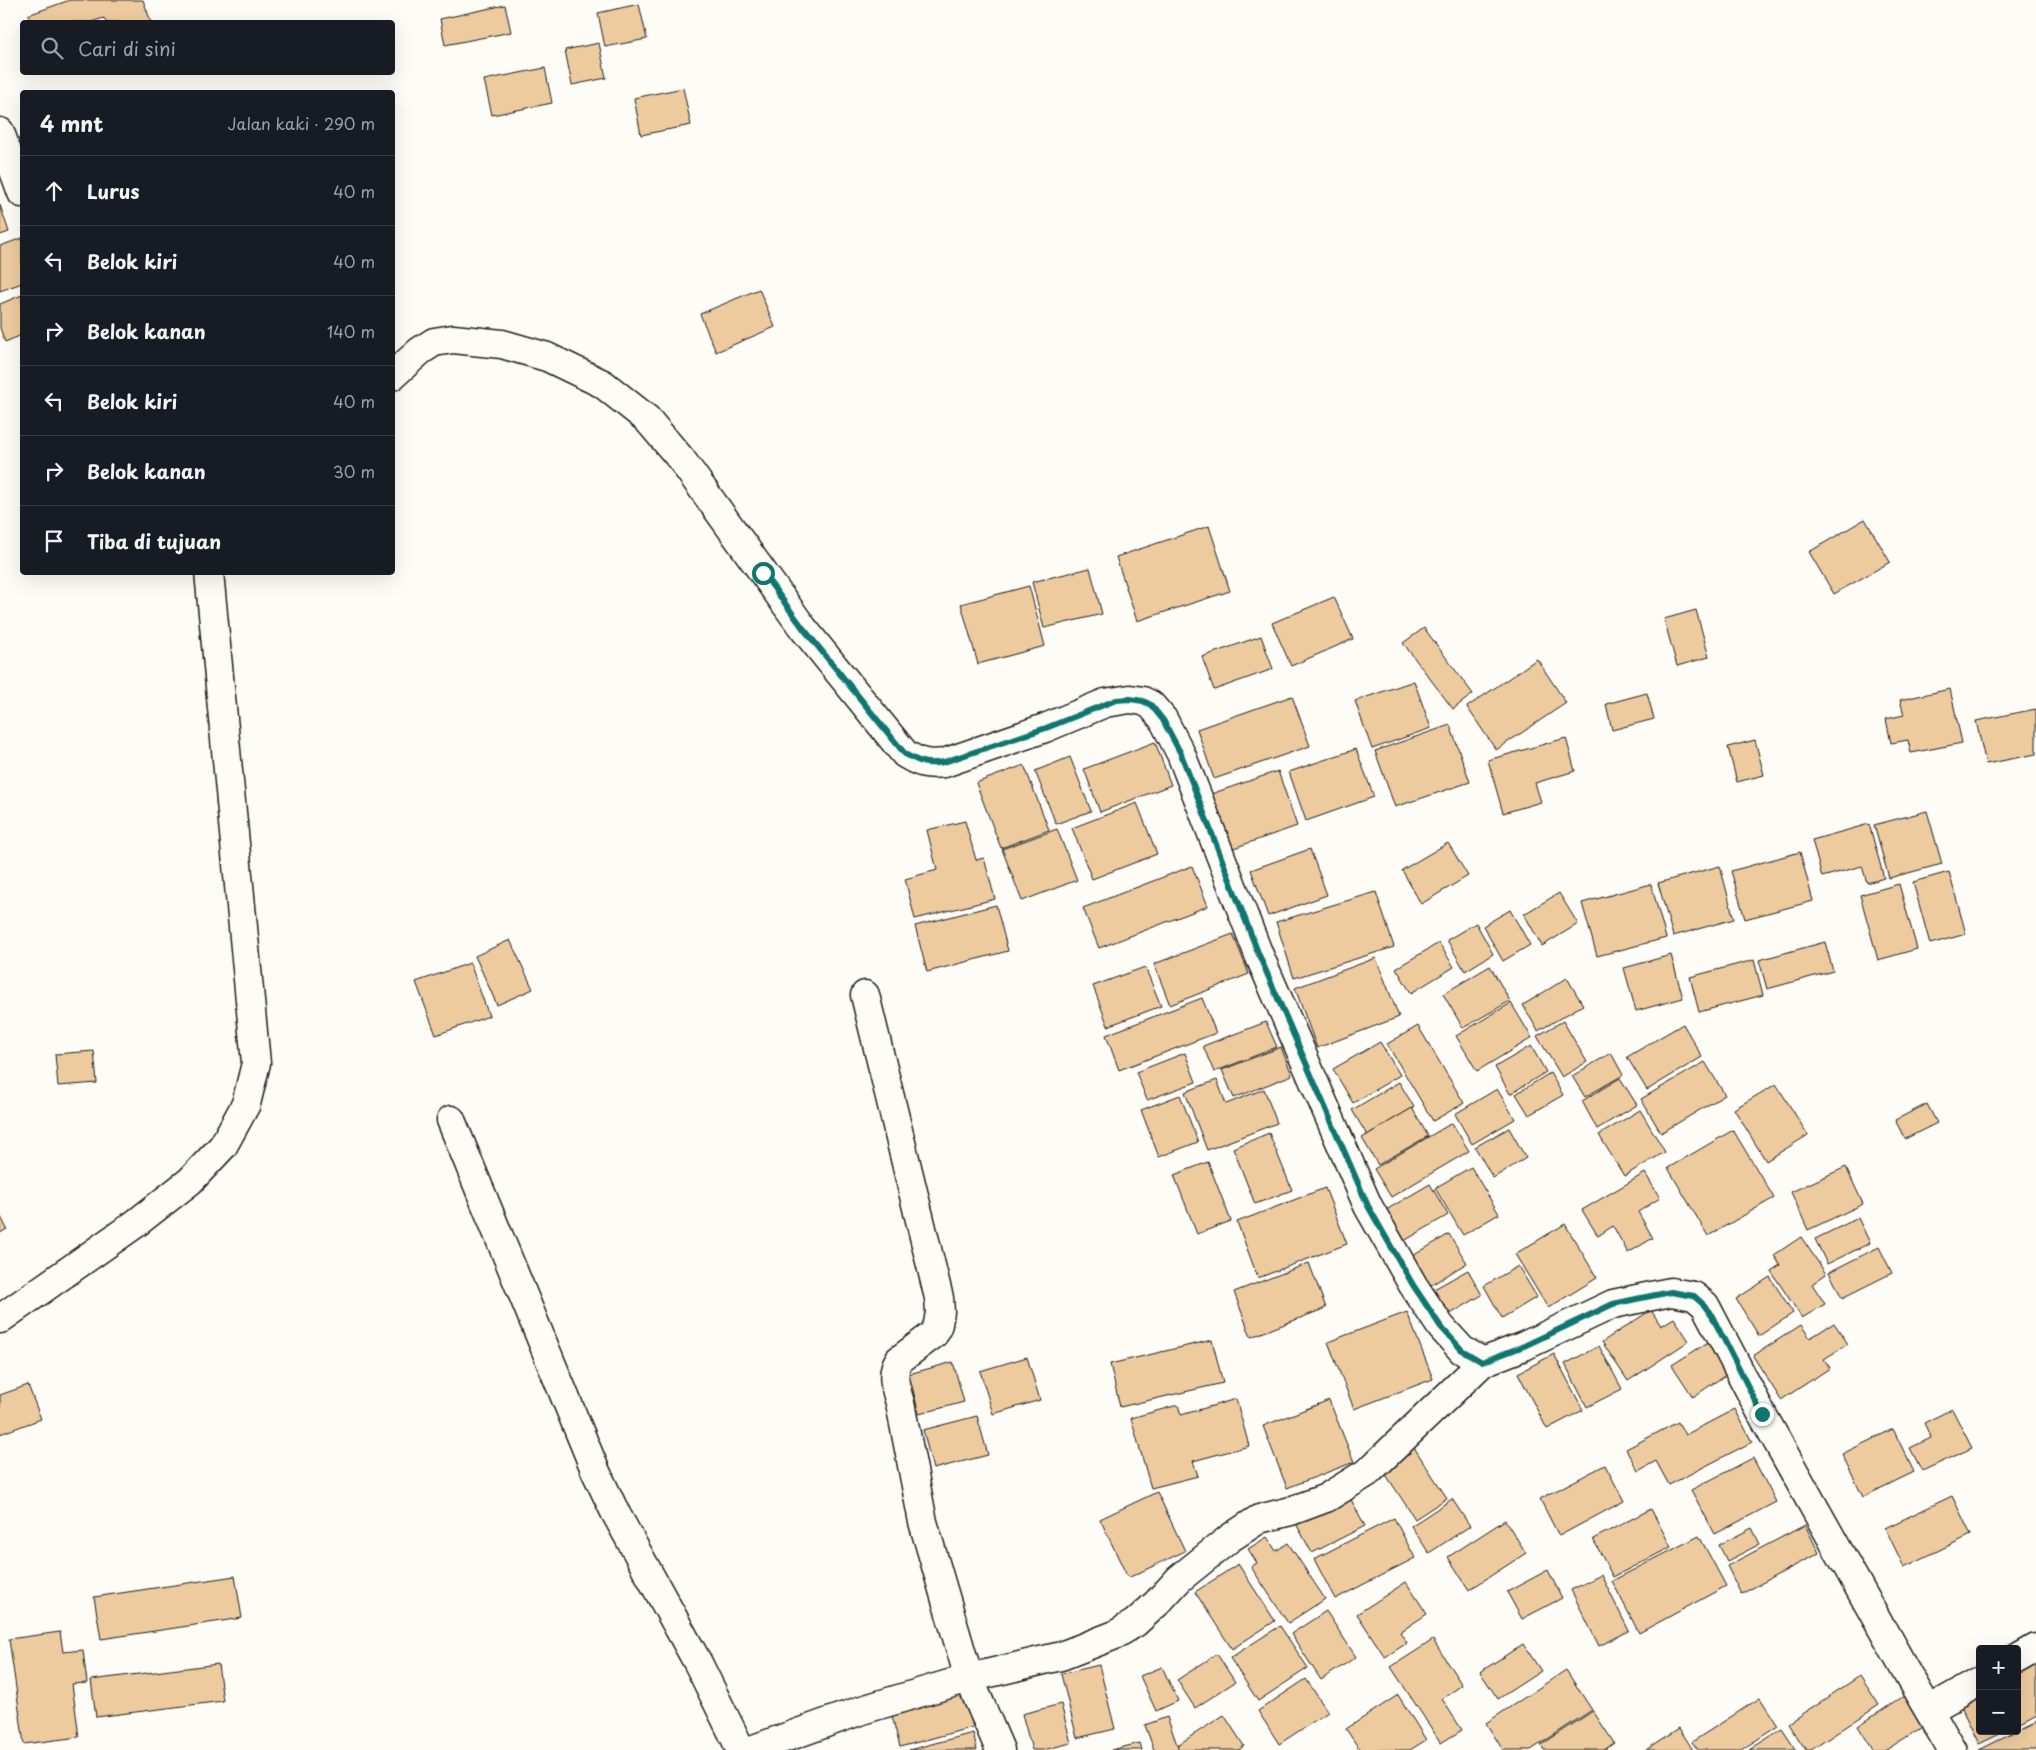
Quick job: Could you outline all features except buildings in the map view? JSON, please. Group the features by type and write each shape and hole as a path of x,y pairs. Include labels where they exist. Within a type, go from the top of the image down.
{"street":[{"path":"0,132 20,187"},
{"path":"395,373 420,351 434,342 452,339 502,344 547,357 603,384 648,419 682,459 803,628 905,754 918,762 927,764 944,762 1046,728 1116,700 1130,699 1143,701 1151,705 1163,720 1181,754 1259,955 1368,1206 1413,1285 1441,1327 1462,1350 1482,1362"},
{"path":"0,1319 134,1224 190,1181 223,1146 246,1104 256,1063 210,575"},
{"path":"865,995 931,1264 940,1312 934,1334 899,1360 896,1365 894,1384 900,1403 923,1522 970,1678 1000,1750"},
{"path":"450,1120 596,1472 698,1663 741,1750"},
{"path":"751,1750 862,1710 970,1678 1079,1650 1115,1634 1134,1623 1157,1603 1179,1579 1230,1538 1260,1519 1291,1511 1326,1498 1368,1472 1482,1362 1524,1346 1613,1304 1671,1292 1694,1296 1712,1316 1762,1414 1952,1750"},
{"path":"2021,1657 2036,1648"},
{"path":"1929,1710 1976,1683"}],"route":[{"path":"763,573 803,628 905,754 918,762 927,764 944,762 1046,728 1116,700 1130,699 1143,701 1151,705 1163,720 1181,754 1259,955 1368,1206 1413,1285 1441,1327 1462,1350 1482,1362 1524,1346 1613,1304 1671,1292 1694,1296 1712,1316 1762,1414"}]}
